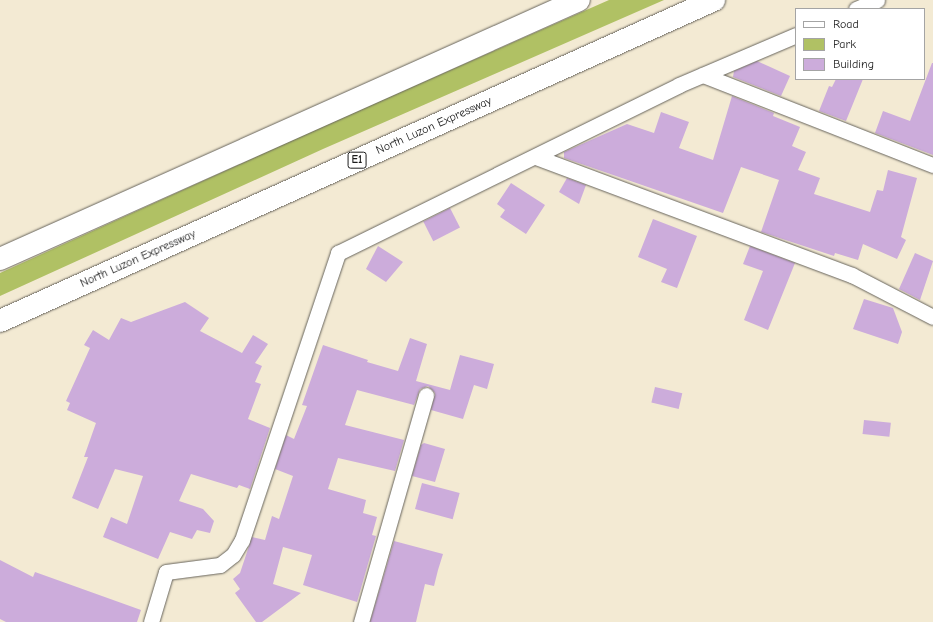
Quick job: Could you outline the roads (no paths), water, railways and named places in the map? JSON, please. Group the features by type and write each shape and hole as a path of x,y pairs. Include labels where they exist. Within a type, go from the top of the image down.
{"highway":[{"path":"0,259 578,0"},
{"name":"North Luzon Expressway","path":"0,321 714,0"}],"street":[{"path":"858,8 877,0"},
{"path":"151,622 166,572 220,566 234,555 242,540 338,253 703,75 795,35"},
{"path":"703,75 933,165"},
{"path":"536,157 852,275 933,317"},
{"path":"360,622 426,395"}]}
